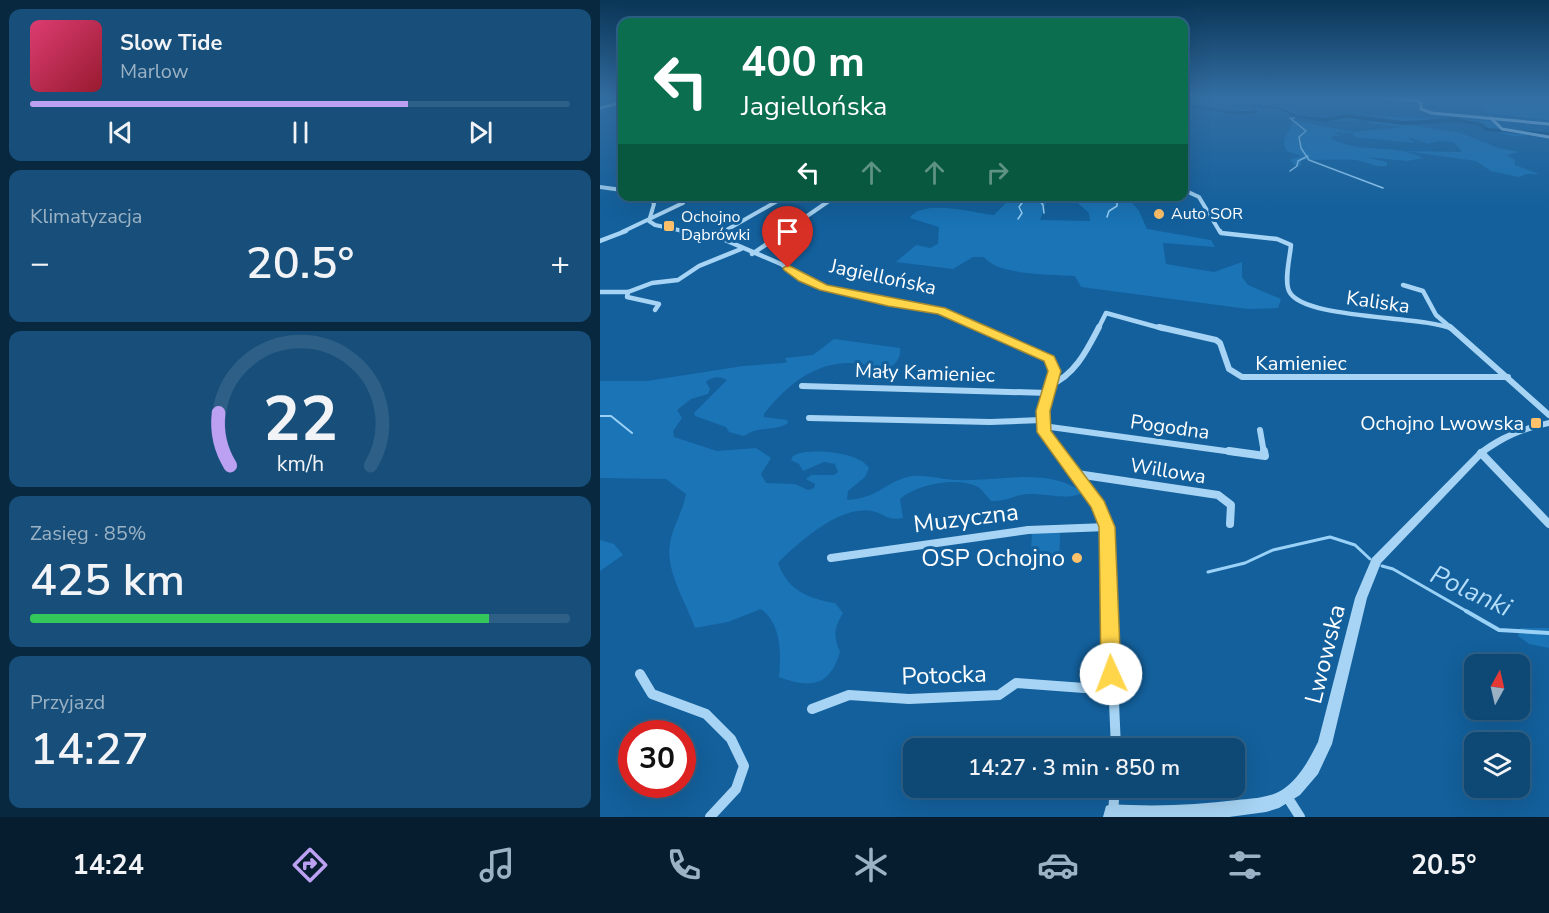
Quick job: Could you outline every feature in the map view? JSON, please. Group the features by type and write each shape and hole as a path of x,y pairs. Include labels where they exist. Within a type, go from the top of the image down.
{"street":[{"path":"600,187 618,189"},
{"name":"Kaliska","path":"1188,192 1199,197 1221,232 1280,240 1291,247 1288,289 1293,296 1306,303 1333,311 1450,327"},
{"path":"649,221 654,204 652,201"},
{"path":"600,241 649,221 683,203 682,201"},
{"path":"712,237 740,224 778,201"},
{"path":"752,254 829,201"},
{"name":"Jagiellońska","path":"649,221 712,237 781,264 802,279 824,288 888,303 941,311 1042,354 1054,366 1043,423"},
{"path":"600,292 628,292 652,283 678,280 699,266 741,249"},
{"path":"1403,285 1423,291 1436,315 1549,415"},
{"path":"628,292 627,297 659,304 655,310"},
{"name":"Kamieniec","path":"1050,385 1058,383 1075,366 1106,314 1114,313 1162,328 1216,340 1220,343 1229,369 1242,377 1508,377"},
{"name":"Mały Kamieniec","path":"802,386 1047,393"},
{"path":"809,418 1043,423 1056,450 1099,505 1107,527 1115,738"},
{"name":"Pogodna","path":"1043,423 1265,456 1260,430"},
{"name":"Lwowska","path":"1112,815 1155,814 1257,805 1278,800 1306,778 1316,763 1324,744 1361,598 1376,561 1481,453 1502,436 1549,423"},
{"path":"1481,453 1549,524"},
{"name":"Willowa","path":"1077,474 1218,495 1232,505 1230,524"},
{"name":"Muzyczna","path":"831,558 1028,530 1107,527"},
{"path":"640,674 652,694 706,714 731,739 744,766 736,789 710,817"},
{"name":"Potocka","path":"812,709 849,695 909,699 999,694 1016,682 1084,688 1112,684"},
{"path":"1286,795 1300,817"},
{"path":"1112,815 1114,798"}],"shaded area":[{"path":"1286,136 1332,136 1332,139 1343,144 1412,153 1423,158 1407,161 1365,157 1387,162 1387,166 1359,161 1301,160 1301,165 1296,166 1290,160 1302,156 1287,151"},
{"path":"1469,136 1498,148 1519,152 1507,155 1515,160 1515,165 1539,174 1526,174 1519,177 1491,171 1476,161 1405,151 1462,152 1454,142 1438,141 1429,144 1408,137 1415,143 1354,137"},
{"path":"1008,201 1047,201 1040,220 1090,221 1089,213 1076,201 1131,201 1139,211 1147,229 1211,240 1215,247 1163,243 1166,264 1214,272 1242,262 1242,277 1248,285 1281,299 1278,308 1248,309 1081,287 1075,276 1013,271 1001,268 984,257 973,257 953,269 896,262 916,245 930,248 938,244 939,227 910,218 916,212 925,209 949,208 994,215"},
{"path":"834,339 900,348 900,356 894,365 884,372 870,372 868,365 852,363 837,364 809,373 785,391 764,414 764,417 787,420 788,423 744,436 729,432 726,427 695,416 694,413 727,380 719,377 713,378 706,382 710,389 708,394 691,399 677,410 682,418 673,431 674,437 717,451 756,448 771,458 761,474 766,483 795,484 808,490 814,488 815,484 806,479 811,475 834,475 838,472 835,464 824,462 803,471 799,464 791,460 793,456 800,453 821,452 855,458 869,468 865,477 848,491 847,500 866,497 899,480 919,476 957,480 1039,478 1055,480 1083,493 1063,497 1024,494 991,501 978,487 959,482 948,482 926,486 900,499 903,518 893,519 877,512 860,511 834,519 821,527 778,563 787,580 800,592 816,599 835,603 843,613 836,632 840,652 831,672 818,682 801,683 779,677 779,640 773,623 761,609 728,622 695,628 673,575 669,554 671,537 686,494 666,479 600,478 600,381 647,381 743,366 783,363 787,362 785,358 813,355"},
{"path":"1032,533 1060,533 1059,567 1030,566"},
{"path":"600,540 614,544 623,555 600,571"},
{"path":"1520,628 1549,628 1549,648 1529,644 1518,636"}],"waterway":[{"path":"1300,136 1301,148 1307,157"},
{"path":"1290,171 1297,166 1298,161 1307,157"},
{"path":"1307,157 1309,160 1383,188"},
{"path":"1018,219 1022,213 1019,207 1023,201"},
{"path":"1040,201 1044,213"},
{"path":"1107,217 1109,211 1117,206 1117,201"},
{"path":"600,416 611,416 632,433"},
{"name":"Polanki","path":"1208,572 1245,563 1273,550 1330,537 1355,545 1370,559"},
{"name":"Polanki","path":"1382,566 1393,569 1468,612"},
{"name":"Polanki","path":"1466,611 1499,630 1549,633"}],"place":[{"name":"Auto SOR","path":"1159,214"},
{"name":"Ochojno Dąbrówki","path":"669,226"},
{"name":"Ochojno Lwowska","path":"1536,423"},
{"name":"OSP Ochojno","path":"1077,558"}],"route":[{"path":"788,268 802,279 824,288 888,303 920,306 941,311 1049,359 1055,371 1043,411 1044,432 1099,505 1107,527 1111,674"}]}
